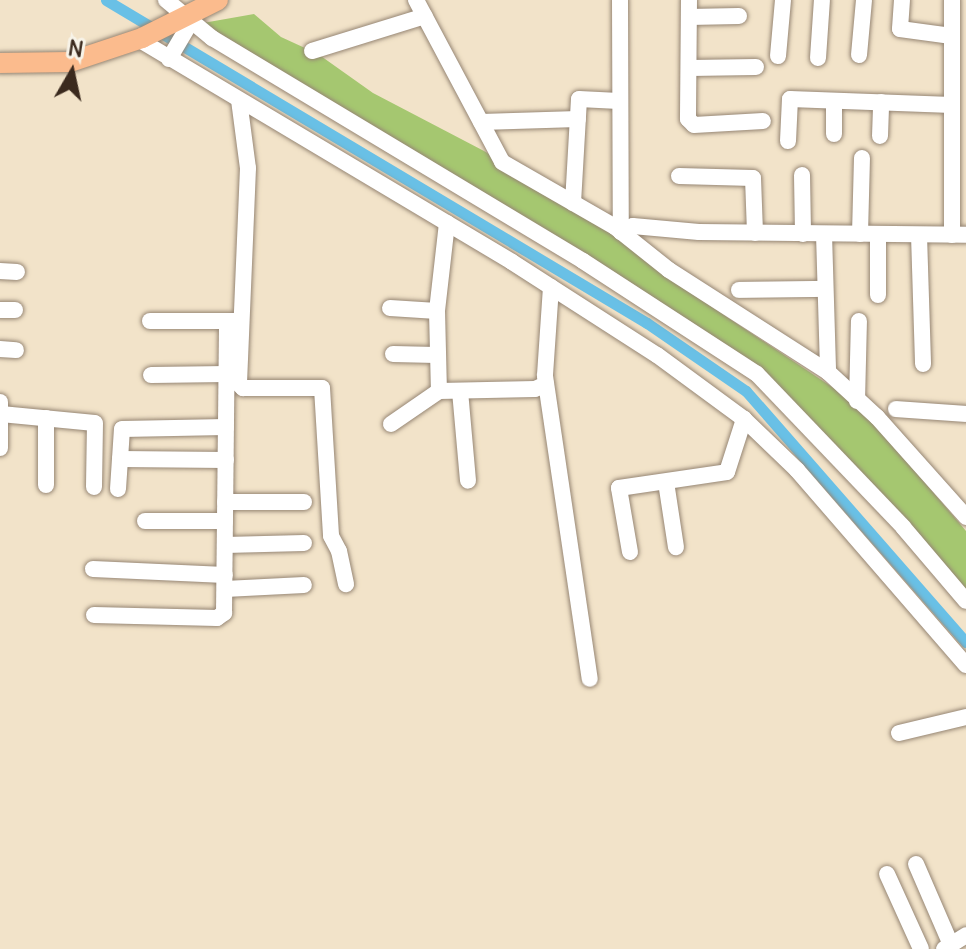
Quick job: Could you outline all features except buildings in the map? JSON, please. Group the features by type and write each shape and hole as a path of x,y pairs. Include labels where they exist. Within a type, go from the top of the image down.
{"main road":[{"path":"0,63 70,62 140,38 187,18 215,1"}],"street":[{"path":"166,0 212,38 583,261 757,374 903,527 966,601"},
{"path":"416,0 502,162 621,232 669,270 828,372 877,417 963,511"},
{"path":"620,0 621,232"},
{"path":"778,56 783,0"},
{"path":"818,58 822,0"},
{"path":"859,55 864,0"},
{"path":"902,0 900,29 952,36"},
{"path":"621,232 633,226 755,233 959,235 952,105 952,0"},
{"path":"739,16 689,9 690,123 763,121"},
{"path":"312,51 425,16"},
{"path":"170,56 187,18"},
{"path":"140,38 551,287 657,355 744,419 797,470 966,665"},
{"path":"690,68 756,67"},
{"path":"573,203 579,99 619,101"},
{"path":"94,615 217,618 224,613 227,374 248,168 239,100"},
{"path":"788,141 788,100 952,105"},
{"path":"834,101 834,134"},
{"path":"880,136 881,102"},
{"path":"481,122 578,119"},
{"path":"860,234 862,158"},
{"path":"961,163 961,209 966,214"},
{"path":"802,175 803,234"},
{"path":"679,176 753,178 755,233"},
{"path":"439,391 437,311 447,223"},
{"path":"824,234 828,372"},
{"path":"878,234 878,295"},
{"path":"919,235 923,364"},
{"path":"0,271 17,272"},
{"path":"551,287 546,384 590,679"},
{"path":"739,290 825,289"},
{"path":"390,308 437,311"},
{"path":"150,321 234,321"},
{"path":"234,321 240,387 322,388 331,536 339,551 346,584"},
{"path":"857,401 859,321"},
{"path":"393,354 436,355"},
{"path":"151,375 227,374"},
{"path":"391,424 439,391 535,389 546,384"},
{"path":"460,391 468,481"},
{"path":"0,402 0,448"},
{"path":"896,409 966,414"},
{"path":"1,414 95,423 94,487"},
{"path":"46,418 46,485"},
{"path":"630,552 619,488 727,472 744,419"},
{"path":"118,489 122,429 226,427"},
{"path":"120,459 226,460"},
{"path":"666,482 676,547"},
{"path":"225,502 304,502"},
{"path":"145,521 225,521"},
{"path":"225,545 304,543"},
{"path":"93,569 225,582 304,585"},
{"path":"899,733 966,717"},
{"path":"916,864 948,947 966,935"},
{"path":"887,874 921,949"}],"green space":[{"path":"254,14 281,37 318,54 373,93 484,151 625,240 679,285 859,405 966,531 966,597 744,357 203,23"}],"waterway":[{"path":"106,0 647,323 746,391 966,642"}]}
